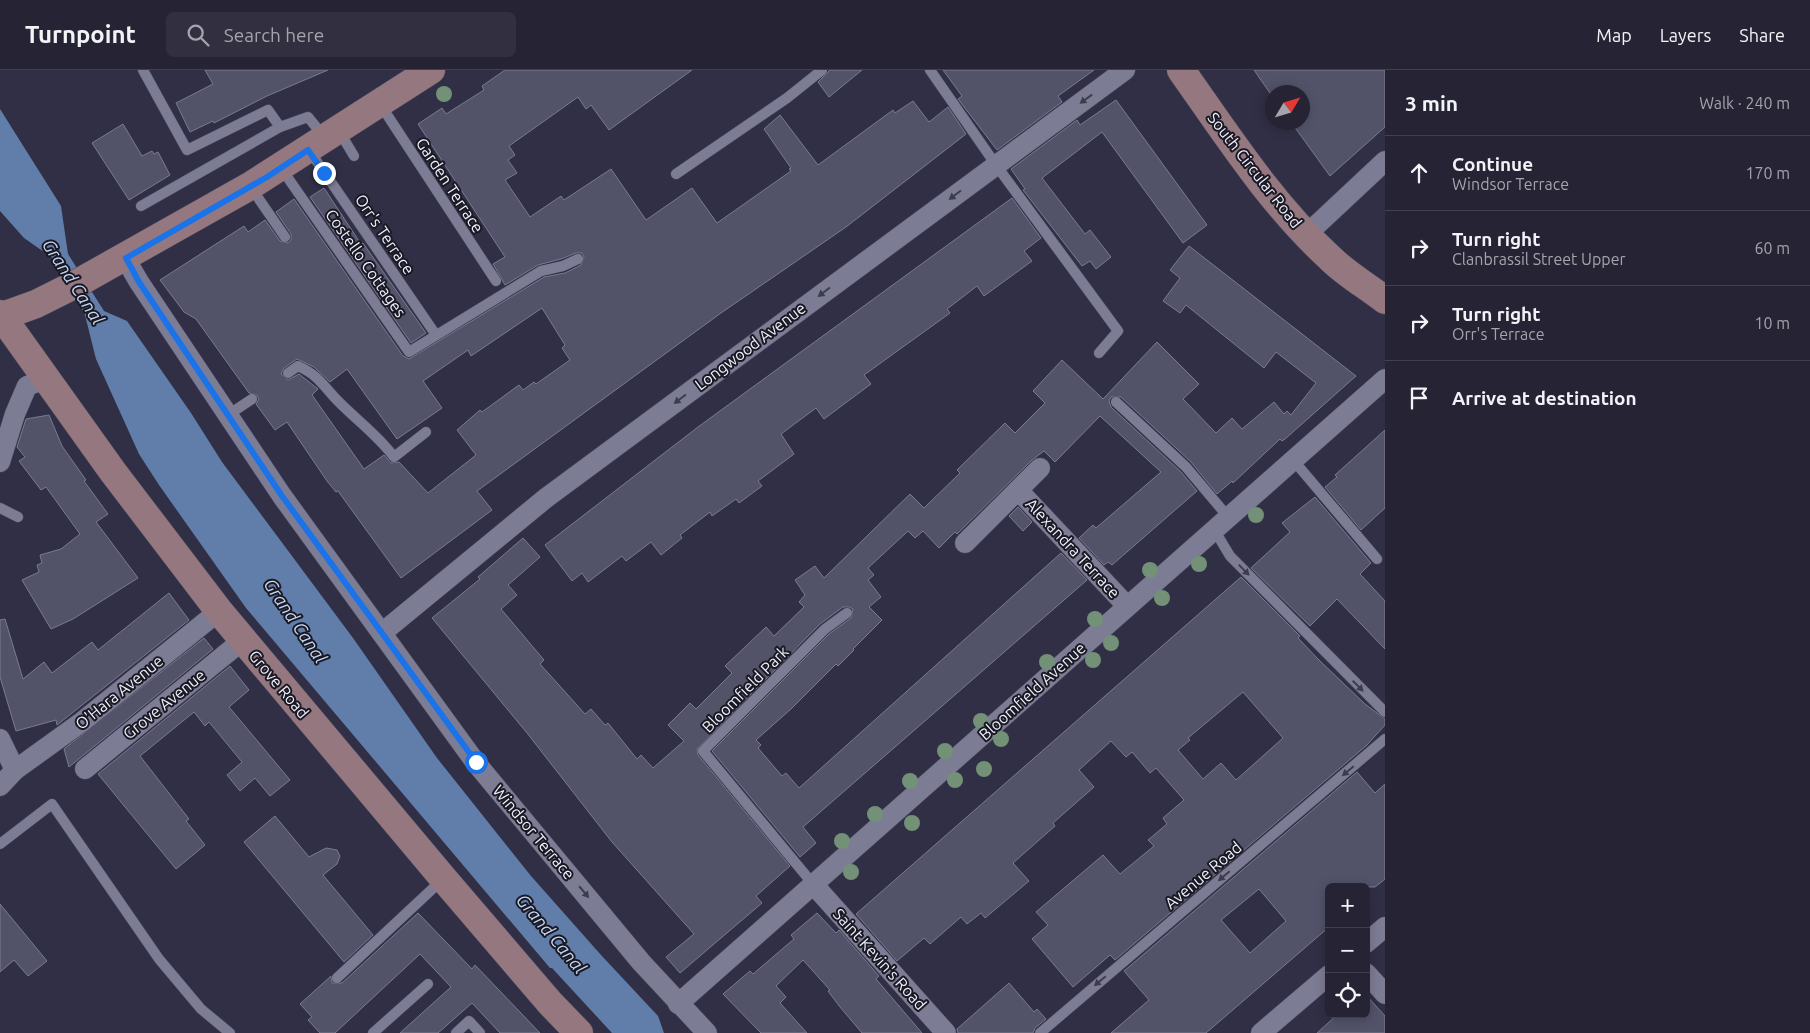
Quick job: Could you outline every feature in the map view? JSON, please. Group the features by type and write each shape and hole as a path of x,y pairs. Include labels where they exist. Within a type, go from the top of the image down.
{"main road":[{"path":"1,316 58,294 126,258 281,168 431,70"},
{"name":"South Circular Road","path":"1181,70 1270,195 1306,235 1332,260 1385,300"},
{"name":"Grove Road","path":"1,316 48,378 114,472 219,611 550,1003 579,1033"}],"street":[{"name":"Longwood Avenue","path":"383,632 546,498 1125,70"},
{"path":"1306,235 1385,161"},
{"name":"Windsor Terrace","path":"126,258 139,282 282,496 476,762 678,1004 707,1033"},
{"path":"0,462 27,386 48,378"},
{"name":"Bloomfield Avenue","path":"678,1004 1385,379"},
{"name":"Alexandra Terrace","path":"965,543 1040,468"},
{"name":"Alexandra Terrace","path":"1018,490 1127,606"},
{"name":"O'Hara Avenue","path":"0,786 15,770 84,721 219,611"},
{"name":"Grove Avenue","path":"85,769 243,640"},
{"path":"0,739 15,770"},
{"name":"Saint Kevin's Road","path":"813,884 946,1033"},
{"path":"1370,940 1385,927"},
{"path":"1370,977 1385,994"},
{"path":"1260,1033 1325,978"}],"lane":[{"path":"143,70 187,150 268,110 280,127"},
{"path":"676,174 787,98 822,70"},
{"path":"930,70 1118,331 1099,353"},
{"name":"Garden Terrace","path":"380,104 496,281"},
{"path":"141,206 280,127 308,116 324,139 354,156"},
{"name":"Orr's Terrace","path":"324,139 436,335"},
{"name":"Costello Cottages","path":"281,168 409,352 436,335"},
{"path":"250,186 285,237"},
{"path":"436,335 541,271 563,266 578,259"},
{"path":"288,374 298,366 314,373 336,399 381,440 394,457 426,432"},
{"path":"228,415 252,398"},
{"path":"1116,402 1186,467 1222,525 1230,556 1385,712"},
{"path":"1294,461 1377,559"},
{"path":"0,508 18,517"},
{"name":"Bloomfield Park","path":"813,884 703,751 825,630 847,613"},
{"name":"Avenue Road","path":"1040,1033 1385,739"},
{"path":"0,844 52,804 159,959 201,1009 230,1033"},
{"path":"337,978 444,878"},
{"path":"374,1033 428,984"},
{"path":"456,1033 469,1021 480,1033"}],"water":[{"name":"Grand Canal","path":"0,109 61,206 68,254 104,311 127,321 191,413 222,462 353,638 437,758 531,876 658,1016 664,1033 612,1033 550,968 246,608 139,454 96,359 85,315 54,259 24,238 0,211"}],"building":[{"path":"205,70 328,70 267,96 214,123 213,121 190,132 176,103 213,84"},
{"path":"505,70 692,70 609,130 591,105 586,109 578,97 509,146 515,155 508,160 517,173 505,180 530,217 561,196 564,200 611,169 646,220 692,188 717,223 791,171 789,169 791,168 764,129 780,115 818,165 893,110 895,113 913,101 929,122 948,107 966,134 846,227 721,313 477,491 492,510 401,578 338,491 336,492 327,481 287,422 275,430 256,404 259,399 257,395 249,393 196,319 184,312 160,280 244,226 248,232 265,220 280,241 288,243 291,240 291,234 276,212 294,199 403,356 409,359 544,277 565,273 581,265 584,257 582,253 576,253 538,265 505,285 493,264 505,257 418,124 442,108 446,114 484,90 482,86","holes":["542,308 565,345 562,348 570,360 536,384 534,382 523,390 519,385 482,412 480,410 457,430 476,455 428,493 399,462 391,463 384,455 364,469 312,395 318,389 299,374 288,380 281,374 284,368 297,359 314,367 330,382 347,369 397,439 442,408 423,381 468,350 471,356"]},
{"path":"830,70 862,70 829,97 818,82"},
{"path":"943,70 1094,70 1058,96 1062,102 997,150 958,99 962,96"},
{"path":"1254,70 1385,70 1385,127 1330,176 1297,130 1310,130 1310,85 1265,86"},
{"path":"1116,100 1207,225 1183,243 1102,132 1042,178 1085,234 1090,230 1111,257 1096,269 1090,261 1082,266 1023,190 1025,189 1011,169 1077,120 1080,125"},
{"path":"123,124 142,156 152,151 154,154 158,152 170,175 129,200 92,143"},
{"path":"324,188 361,244 363,243 426,333 411,343 310,197"},
{"path":"1012,198 1041,238 1024,251 1032,261 984,296 977,286 947,309 950,313 864,375 871,384 824,419 816,408 781,434 794,454 758,481 762,486 739,503 736,499 712,516 710,512 680,535 682,538 661,555 651,542 626,561 622,556 588,582 582,573 572,581 545,545 698,427"},
{"path":"1189,246 1356,376 1285,439 1282,441 1280,439 1233,483 1232,481 1217,494 1191,462 1121,397 1111,397 1109,401 1111,407 1181,472 1197,491 1112,565 1108,562 1104,565 1079,538 1093,525 1096,528 1161,472 1100,416 1055,462 1044,451 1032,460 957,534 955,532 939,548 923,531 915,538 908,531 868,568 874,575 868,580 881,597 869,607 882,620 838,666 836,664 791,709 756,740 761,745 758,748 782,776 786,773 799,788 1061,553 1087,580 803,827 816,843 800,857 712,751 829,634 851,618 853,609 843,607 820,624 697,749 698,755 790,866 756,896 762,903 680,973 666,957 694,934 612,842 527,733 432,618 480,579 478,577 523,538 540,557 508,585 517,595 501,609 544,660 540,664 585,714 591,709 605,725 608,723 637,759 641,755 653,768 684,741 668,725 690,703 696,709 732,673 725,666 766,627 774,636 804,607 799,602 805,595 795,580 815,566 824,578 910,494 924,508 960,473 957,470 1005,423 1015,433 1045,403 1033,391 1062,360 1103,399 1157,342 1199,384 1183,399 1216,433 1232,418 1242,429 1274,402 1284,414 1287,411 1291,415 1316,383 1276,352 1264,368 1186,305 1180,313 1163,301 1180,278 1170,270"},
{"path":"49,415 62,446 108,514 96,522 138,578 73,619 51,629 22,580 39,572 37,565 42,563 40,555 61,549 80,534 46,487 41,490 19,461 25,457 17,447 26,419"},
{"path":"1385,430 1385,508 1361,530 1325,487 1337,477 1335,475"},
{"path":"1315,497 1371,563 1360,574 1385,601 1385,649 1337,599 1310,626 1251,568 1290,532 1282,523"},
{"path":"1018,507 1032,522 1023,531 1009,516"},
{"path":"1241,577 1300,636 1298,638 1319,660 1365,704 1385,719 1385,725 1367,745 1115,960 1110,955 1073,987 1032,939 1048,925 1036,912 1103,855 1120,874 1154,846 1148,840 1167,824 1163,818 1184,800 1156,768 1150,773 1132,752 1126,757 1111,741 1079,770 1094,787 1053,823 1055,826 1013,863 1029,881 985,918 981,913 967,924 961,917 930,944 924,938 897,961 856,914","holes":["1243,692 1283,738 1236,780 1221,763 1203,779 1178,750 1190,740 1188,738"]},
{"path":"169,593 189,620 57,725 56,720 16,731 0,677 0,620 5,619 23,679 44,662 52,673 92,642 98,650"},
{"path":"204,638 213,649 69,767 64,749"},
{"path":"230,666 249,690 229,707 290,780 270,796 255,778 240,791 227,775 242,762 209,722 205,726 194,712 140,756 189,819 186,821 205,845 176,869 98,774"},
{"path":"1357,772 1375,793 1385,784 1385,879 1375,887 1370,887 1370,883 1325,883 1325,930 1206,1033 1111,1033 1149,1000 1124,971","holes":["1259,889 1286,921 1250,953 1221,920"]},
{"path":"275,816 309,857 326,848 337,850 340,856 337,864 323,875 373,935 344,962 244,842"},
{"path":"0,904 47,961 28,976 14,960 0,972"},
{"path":"418,913 472,969 475,965 540,1033 500,1033 472,1003 438,1033 400,1033 451,987 420,954 335,1033 320,1033 308,1020 312,1017 300,1004 331,976 332,983 342,983"},
{"path":"817,913 836,933 839,930 879,976 876,979 922,1033 862,1033 828,991 830,990 803,960 776,986 786,997 780,1003 807,1033 761,1033 723,994 750,971 753,974 794,939 791,935"},
{"path":"1009,983 1034,1012 1037,1009 1046,1019 1035,1028 1033,1033 958,1033 957,1029"},
{"path":"1370,999 1385,1016 1385,1033 1317,1033 1334,1018 1370,1018"}],"route":[{"path":"324,173 308,150 267,177 126,258 139,282 282,496 476,762"}]}
